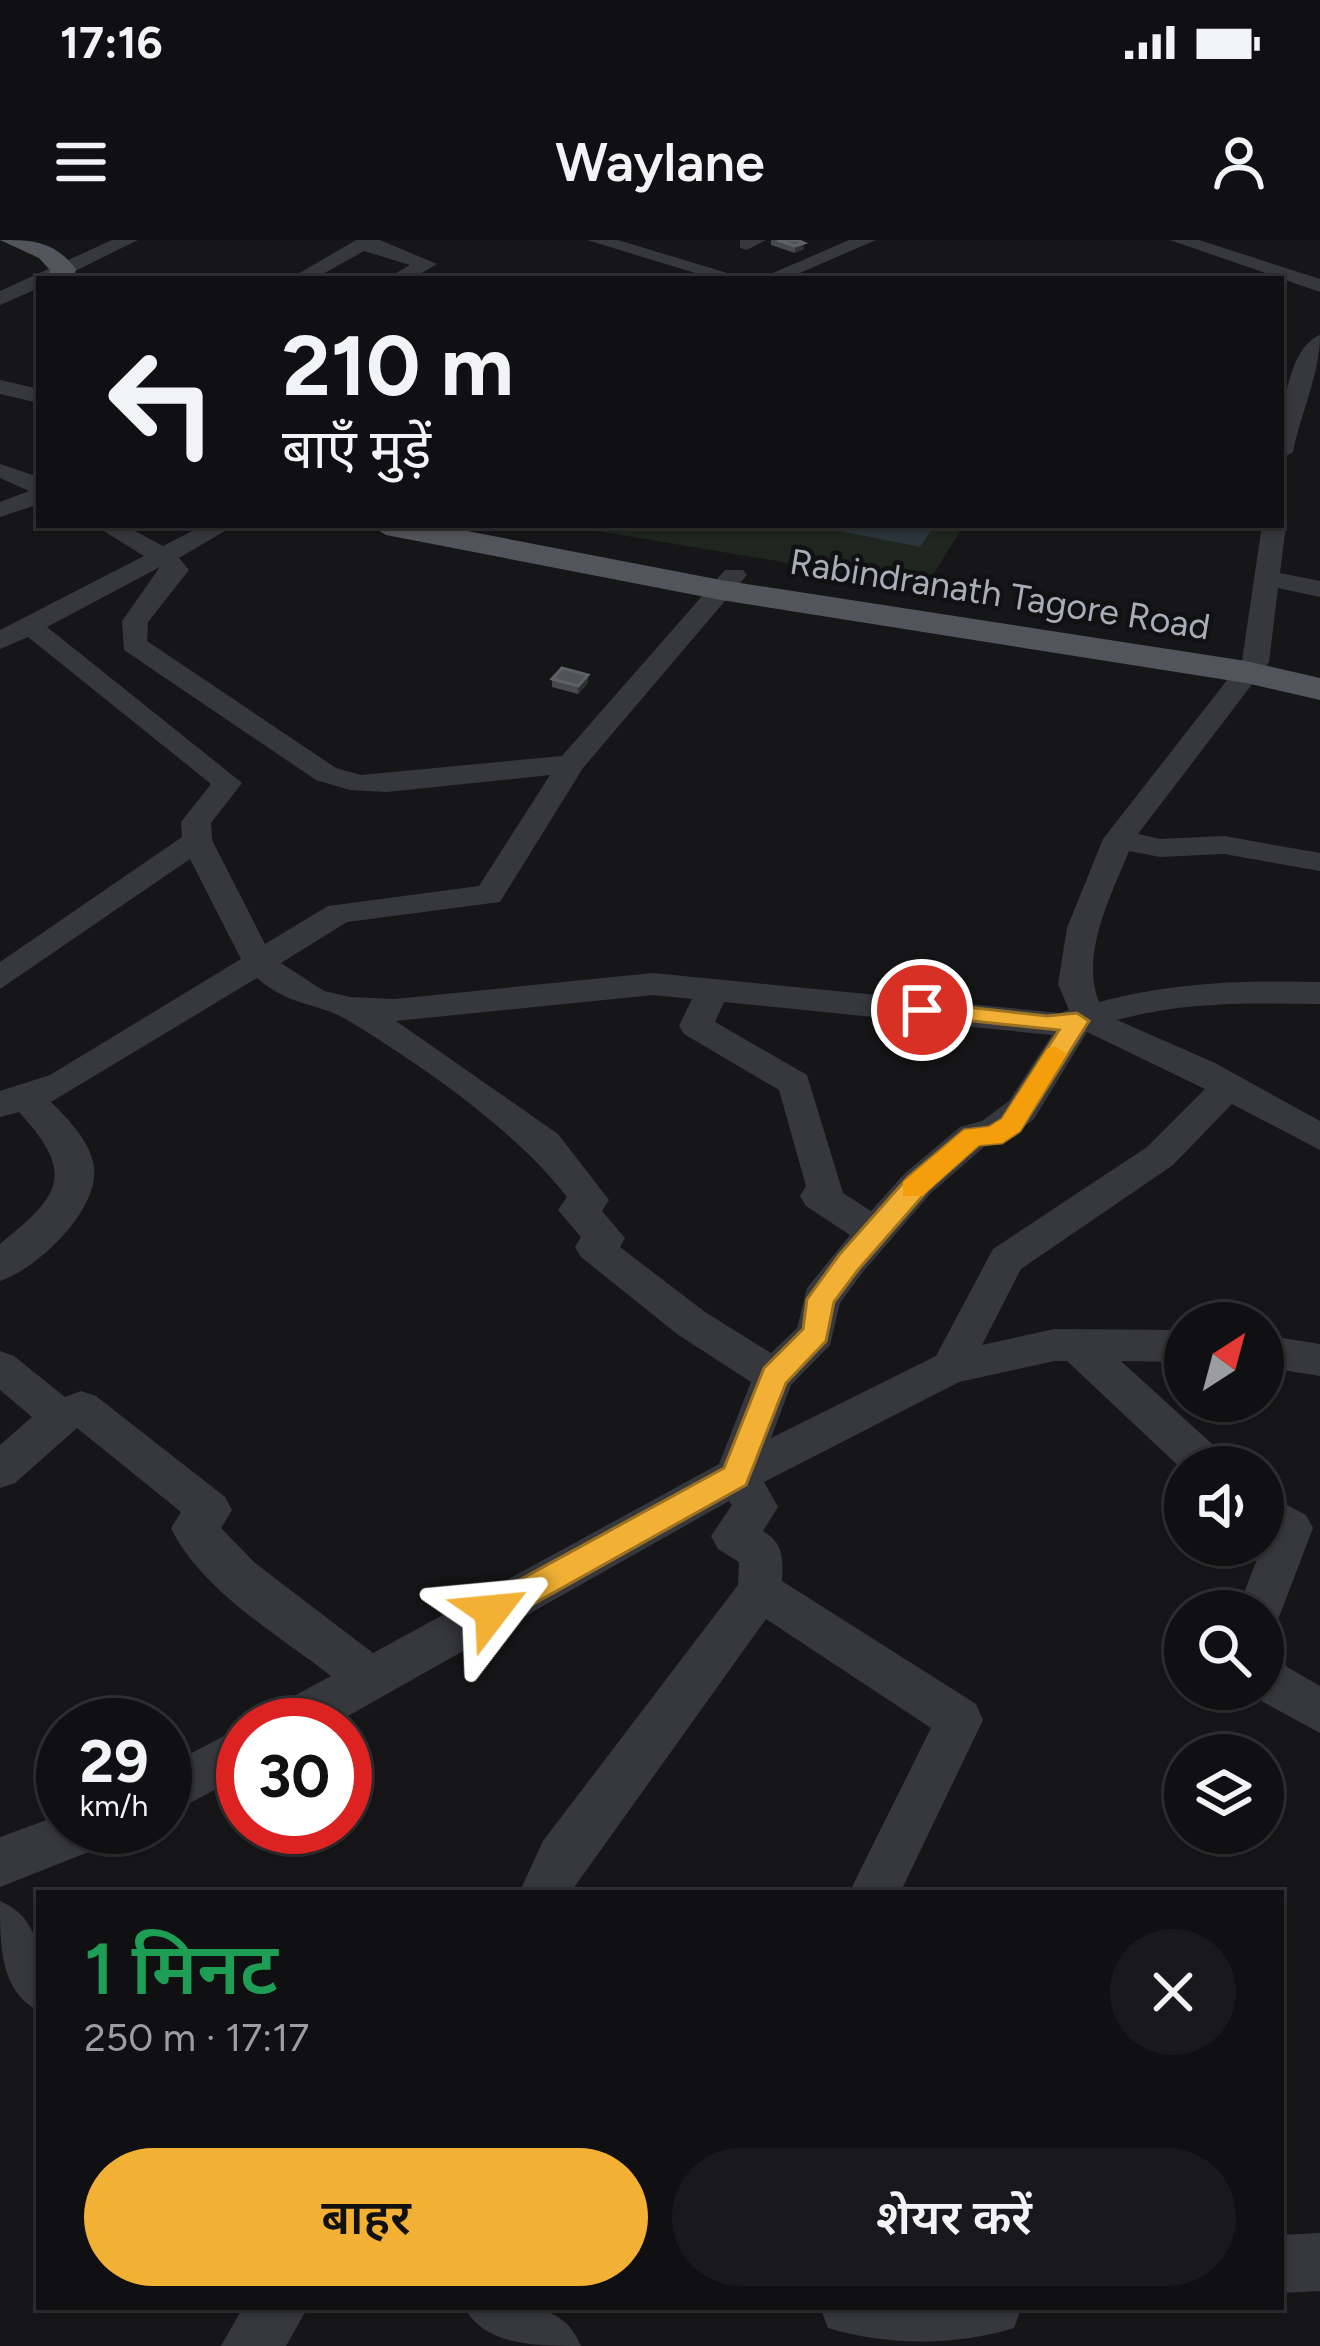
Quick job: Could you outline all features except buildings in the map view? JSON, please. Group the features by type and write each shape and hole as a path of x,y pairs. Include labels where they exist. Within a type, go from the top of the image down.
{"main road":[{"path":"11,240 48,253 59,275"},
{"path":"32,240 66,254 59,275"},
{"name":"Rabindranath Tagore Road","path":"404,528 1320,676"},
{"name":"Rabindranath Tagore Road","path":"491,528 728,583"},
{"name":"Rabindranath Tagore Road","path":"1250,667 1320,688"}],"street":[{"path":"59,275 128,240"},
{"path":"597,240 726,276"},
{"path":"776,276 866,240"},
{"path":"1180,240 1320,286"},
{"path":"305,276 368,242 427,264 402,276"},
{"path":"0,299 36,284"},
{"path":"1284,440 1294,398 1320,341"},
{"path":"0,387 36,395"},
{"path":"0,471 13,472 36,490"},
{"path":"0,510 36,493"},
{"path":"112,528 165,557 176,570 135,621 133,644 255,765"},
{"path":"15,634 218,528"},
{"path":"736,1476 774,1376 816,1334 821,1299 917,1184 973,1136 993,1136 1011,1125 1083,1019 1075,984 1076,956 1093,893 1118,839 1250,667 1274,528"},
{"path":"1269,570 1320,571"},
{"path":"1269,570 1320,589"},
{"path":"0,1266 54,1216 73,1192 77,1174 71,1151 14,1101 62,1084 328,919 363,907 489,895 571,764 728,583"},
{"path":"15,634 255,765 326,774 360,784 571,764"},
{"path":"255,765 196,822 197,840 257,960 284,988 306,1000 358,1011 615,985 714,988 1047,1024 1160,997 1223,991 1320,993"},
{"path":"1118,839 1160,848 1224,844 1320,862"},
{"path":"0,978 197,840"},
{"path":"714,988 696,1026 795,1084 826,1190 819,1196 874,1232"},
{"path":"358,1011 545,1143 590,1200 577,1210 606,1238 594,1247 691,1323 774,1376"},
{"path":"1083,1019 1229,1086 1320,1137"},
{"path":"950,1368 1007,1258 1160,1156 1229,1086"},
{"path":"1076,1345 1185,1446"},
{"path":"335,1698 736,1476 950,1368 998,1355 1076,1345 1164,1346"},
{"path":"1284,1355 1320,1360"},
{"path":"0,1367 61,1417"},
{"path":"0,1470 61,1417 81,1408 210,1510 193,1528 239,1577 370,1678"},
{"path":"546,1890 587,1822 760,1591 761,1553 733,1536 756,1507 736,1476"},
{"path":"760,1591 959,1720 875,1890"},
{"path":"1284,1690 1320,1711"},
{"path":"0,1862 36,1848"},
{"path":"0,1927 36,1980"},
{"path":"1284,2264 1320,2262"},
{"path":"250,2346 277,2310"},
{"path":"498,2310 553,2346"},
{"path":"856,2310 928,2339 987,2310"}],"shaded area":[{"path":"579,528 962,528 926,586"},
{"path":"824,528 933,528 920,547"}],"slow traffic":[{"path":"913,1189 973,1136 993,1136 1011,1125 1055,1054"}],"route":[{"path":"492,1611 736,1476 774,1376 816,1334 821,1299 917,1184 973,1136 993,1136 1011,1125 1077,1021 1047,1024 922,1010"}]}
